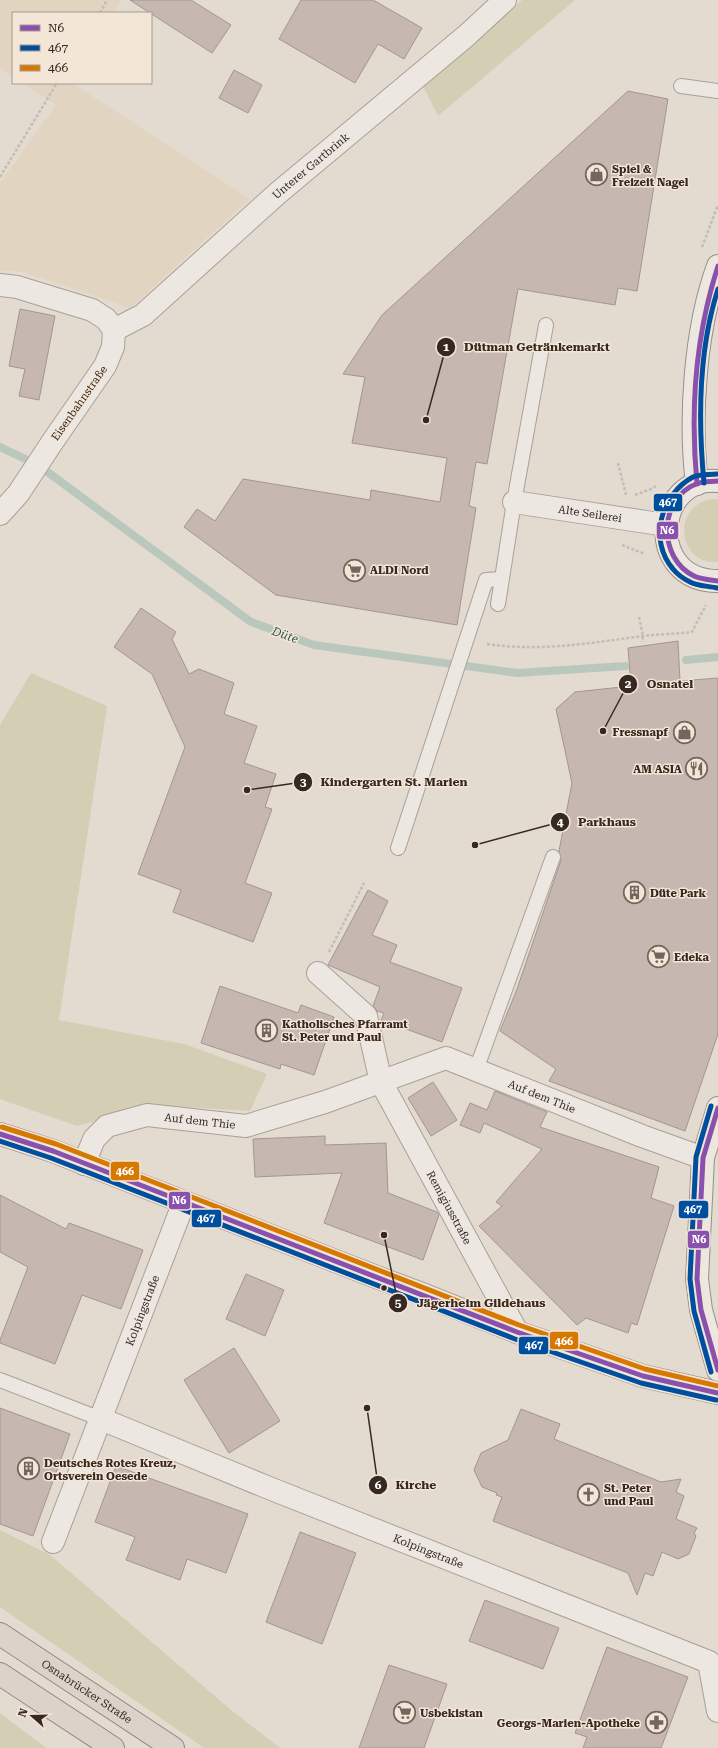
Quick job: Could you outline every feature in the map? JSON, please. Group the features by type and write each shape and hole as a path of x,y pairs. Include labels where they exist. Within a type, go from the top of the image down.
{"highway":[{"name":"Osnabrücker Straße","path":"0,1634 173,1748"},
{"path":"0,1674 113,1748"}],"street":[{"name":"Unterer Gartbrink","path":"114,330 143,315 278,194 466,36 505,0"},
{"path":"716,279 700,341 695,396 694,459 708,482 686,490 676,500 669,512 666,525 666,540 671,555 681,567 693,576 708,581 718,581"},
{"path":"0,285 24,289 92,310 106,319 114,330"},
{"name":"Eisenbahnstraße","path":"0,514 18,494 105,366 114,348 114,330"},
{"name":"Alte Seilerei","path":"514,502 666,525"},
{"path":"318,974 366,1016 381,1082"},
{"name":"Auf dem Thie","path":"84,1164 94,1139 107,1126 148,1115 246,1126 325,1102 446,1058 635,1133 703,1158"},
{"name":"Remigiusstraße","path":"381,1082 517,1332"},
{"path":"718,1108 703,1158 697,1279 701,1310 718,1370"},
{"path":"0,1134 184,1202 517,1332 643,1376 718,1393"},
{"name":"Kolpingstraße","path":"53,1542 102,1419 184,1202"},
{"name":"Kolpingstraße","path":"102,1419 262,1485 709,1662 718,1711"}],"lane":[{"path":"681,86 718,91"},
{"path":"498,604 514,502 546,325"},
{"path":"398,848 486,580 501,580"},
{"path":"476,1070 553,857"},
{"path":"0,1380 102,1419"}],"path":[{"path":"101,12 107,0"},
{"path":"0,177 56,84"},
{"path":"618,463 627,498"},
{"path":"633,496 651,489 660,482"},
{"path":"487,644 505,647 556,647 594,644 643,636 692,632 706,605"},
{"path":"639,617 643,636 642,642"},
{"path":"318,974 364,883"}],"shaded area":[{"path":"0,0 121,0 115,12 12,12 12,76 0,68"},
{"path":"522,0 575,0 438,116 423,86"},
{"path":"24,84 74,84 250,199 130,308 23,272 0,270 0,183 56,105"},
{"path":"718,499 718,562 703,560 693,553 687,543 684,531 686,519 692,509 703,502"},
{"path":"31,673 107,706 59,1020 184,1044 267,1074 250,1111 153,1105 77,1126 0,1099 0,725"},
{"path":"0,1530 50,1555 231,1710 280,1748 204,1748 0,1607"},
{"path":"0,1713 46,1748 0,1748"}],"building":[{"path":"130,0 191,0 231,25 212,53 152,14 152,12 149,12"},
{"path":"301,0 373,0 422,28 404,59 378,44 355,83 279,39"},
{"path":"234,70 262,85 248,113 219,98"},
{"path":"628,91 668,99 637,291 618,288 615,305 518,289 487,464 476,462 469,506 476,508 457,625 276,595 184,527 197,509 215,521 243,479 370,500 371,490 440,502 447,458 352,443 365,377 343,374 382,315"},
{"path":"20,309 55,316 39,400 19,396 25,369 9,366"},
{"path":"141,608 176,632 172,639 189,674 199,669 234,683 224,714 257,726 244,763 276,774 265,807 272,809 245,883 272,893 253,942 173,912 181,890 138,874 185,747 152,674 114,647"},
{"name":"Düte Park","path":"678,641 680,681 718,678 718,1034 685,1131 549,1081 556,1069 500,1031 517,989 561,860 559,851 572,783 556,709 575,692 631,686 628,648"},
{"path":"368,890 388,901 372,935 397,945 390,962 462,988 442,1042 381,1020 384,1013 377,1011 373,1006 380,987 328,965"},
{"name":"Katholisches Pfarramt St. Peter und Paul","path":"220,986 298,1013 301,1005 334,1017 314,1075 281,1064 280,1069 201,1043"},
{"path":"433,1082 457,1120 431,1136 408,1098"},
{"path":"495,1091 547,1112 540,1127 659,1167 651,1198 674,1206 637,1325 631,1323 628,1333 586,1318 577,1325 479,1226 502,1206 496,1202 542,1149 484,1123 480,1133 460,1125 470,1103 487,1110"},
{"path":"325,1136 325,1145 386,1143 388,1193 437,1212 439,1215 423,1260 324,1223 342,1173 255,1177 253,1139"},
{"path":"0,1195 66,1229 69,1223 143,1250 121,1309 82,1295 55,1364 0,1343 28,1267 0,1252"},
{"path":"246,1274 284,1290 265,1336 226,1319"},
{"path":"234,1348 280,1421 229,1453 184,1380"},
{"name":"Deutsches Rotes Kreuz, Ortsverein Oesede","path":"0,1408 70,1434 33,1536 0,1524"},
{"name":"St. Peter und Paul","path":"521,1409 560,1424 554,1439 661,1482 681,1479 676,1492 684,1496 676,1519 697,1528 694,1533 696,1536 689,1554 678,1559 662,1552 653,1576 645,1573 637,1595 628,1573 493,1521 502,1497 496,1495 497,1493 482,1487 474,1470 481,1453 508,1440"},
{"path":"116,1466 248,1514 226,1573 187,1559 180,1580 126,1560 135,1537 95,1522"},
{"path":"300,1532 356,1553 322,1644 266,1622"},
{"path":"485,1600 559,1628 543,1669 469,1641"},
{"path":"607,1647 688,1677 661,1748 583,1748 587,1737 575,1733"},
{"name":"Usbekistan","path":"389,1665 447,1684 424,1748 359,1748"}],"waterway":[{"name":"Düte","path":"0,447 38,465 251,622 314,645 517,673 625,666"},
{"name":"Düte","path":"686,660 718,657"}],"transit line":[{"name":"N6","path":"697,484 694,429 696,374 704,320 718,266"},
{"name":"467","path":"704,483 701,435 701,386 703,361 711,313 718,289"},
{"name":"467","path":"717,474 693,477 673,494 666,506 660,532 661,545 665,557 676,573 693,583 717,588"},
{"name":"N6","path":"718,481 699,483 684,492 675,502 669,515 667,529 669,543 674,557 682,568 696,577 718,581"},
{"name":"467","path":"711,1106 696,1157 690,1279 694,1311 711,1372"},
{"name":"N6","path":"718,1108 703,1158 697,1279 701,1310 718,1370"},
{"name":"466","path":"2,1127 56,1144 519,1325 645,1369 718,1386"},
{"name":"N6","path":"0,1134 53,1151 517,1332 643,1376 718,1393"},
{"name":"467","path":"0,1141 51,1158 515,1339 641,1383 716,1400"}],"place":[{"name":"Spiel & Freizeit Nagel","path":"596,175"},
{"name":"Dütman Getränkemarkt","path":"426,420"},
{"name":"ALDI Nord","path":"354,570"},
{"name":"Osnatel","path":"603,731"},
{"name":"Fressnapf","path":"684,732"},
{"name":"AM ASIA","path":"697,769"},
{"name":"Kindergarten St. Marien","path":"247,790"},
{"name":"Parkhaus","path":"475,845"},
{"name":"Düte Park","path":"634,893"},
{"name":"Edeka","path":"659,957"},
{"name":"Katholisches Pfarramt St. Peter und Paul","path":"267,1030"},
{"name":"Jägerheim Gildehaus","path":"384,1235"},
{"name":"Kirche","path":"367,1408"},
{"name":"Deutsches Rotes Kreuz, Ortsverein Oesede","path":"29,1469"},
{"name":"St. Peter und Paul","path":"589,1494"},
{"name":"Usbekistan","path":"404,1713"},
{"name":"Georgs-Marien-Apotheke","path":"656,1723"}]}
